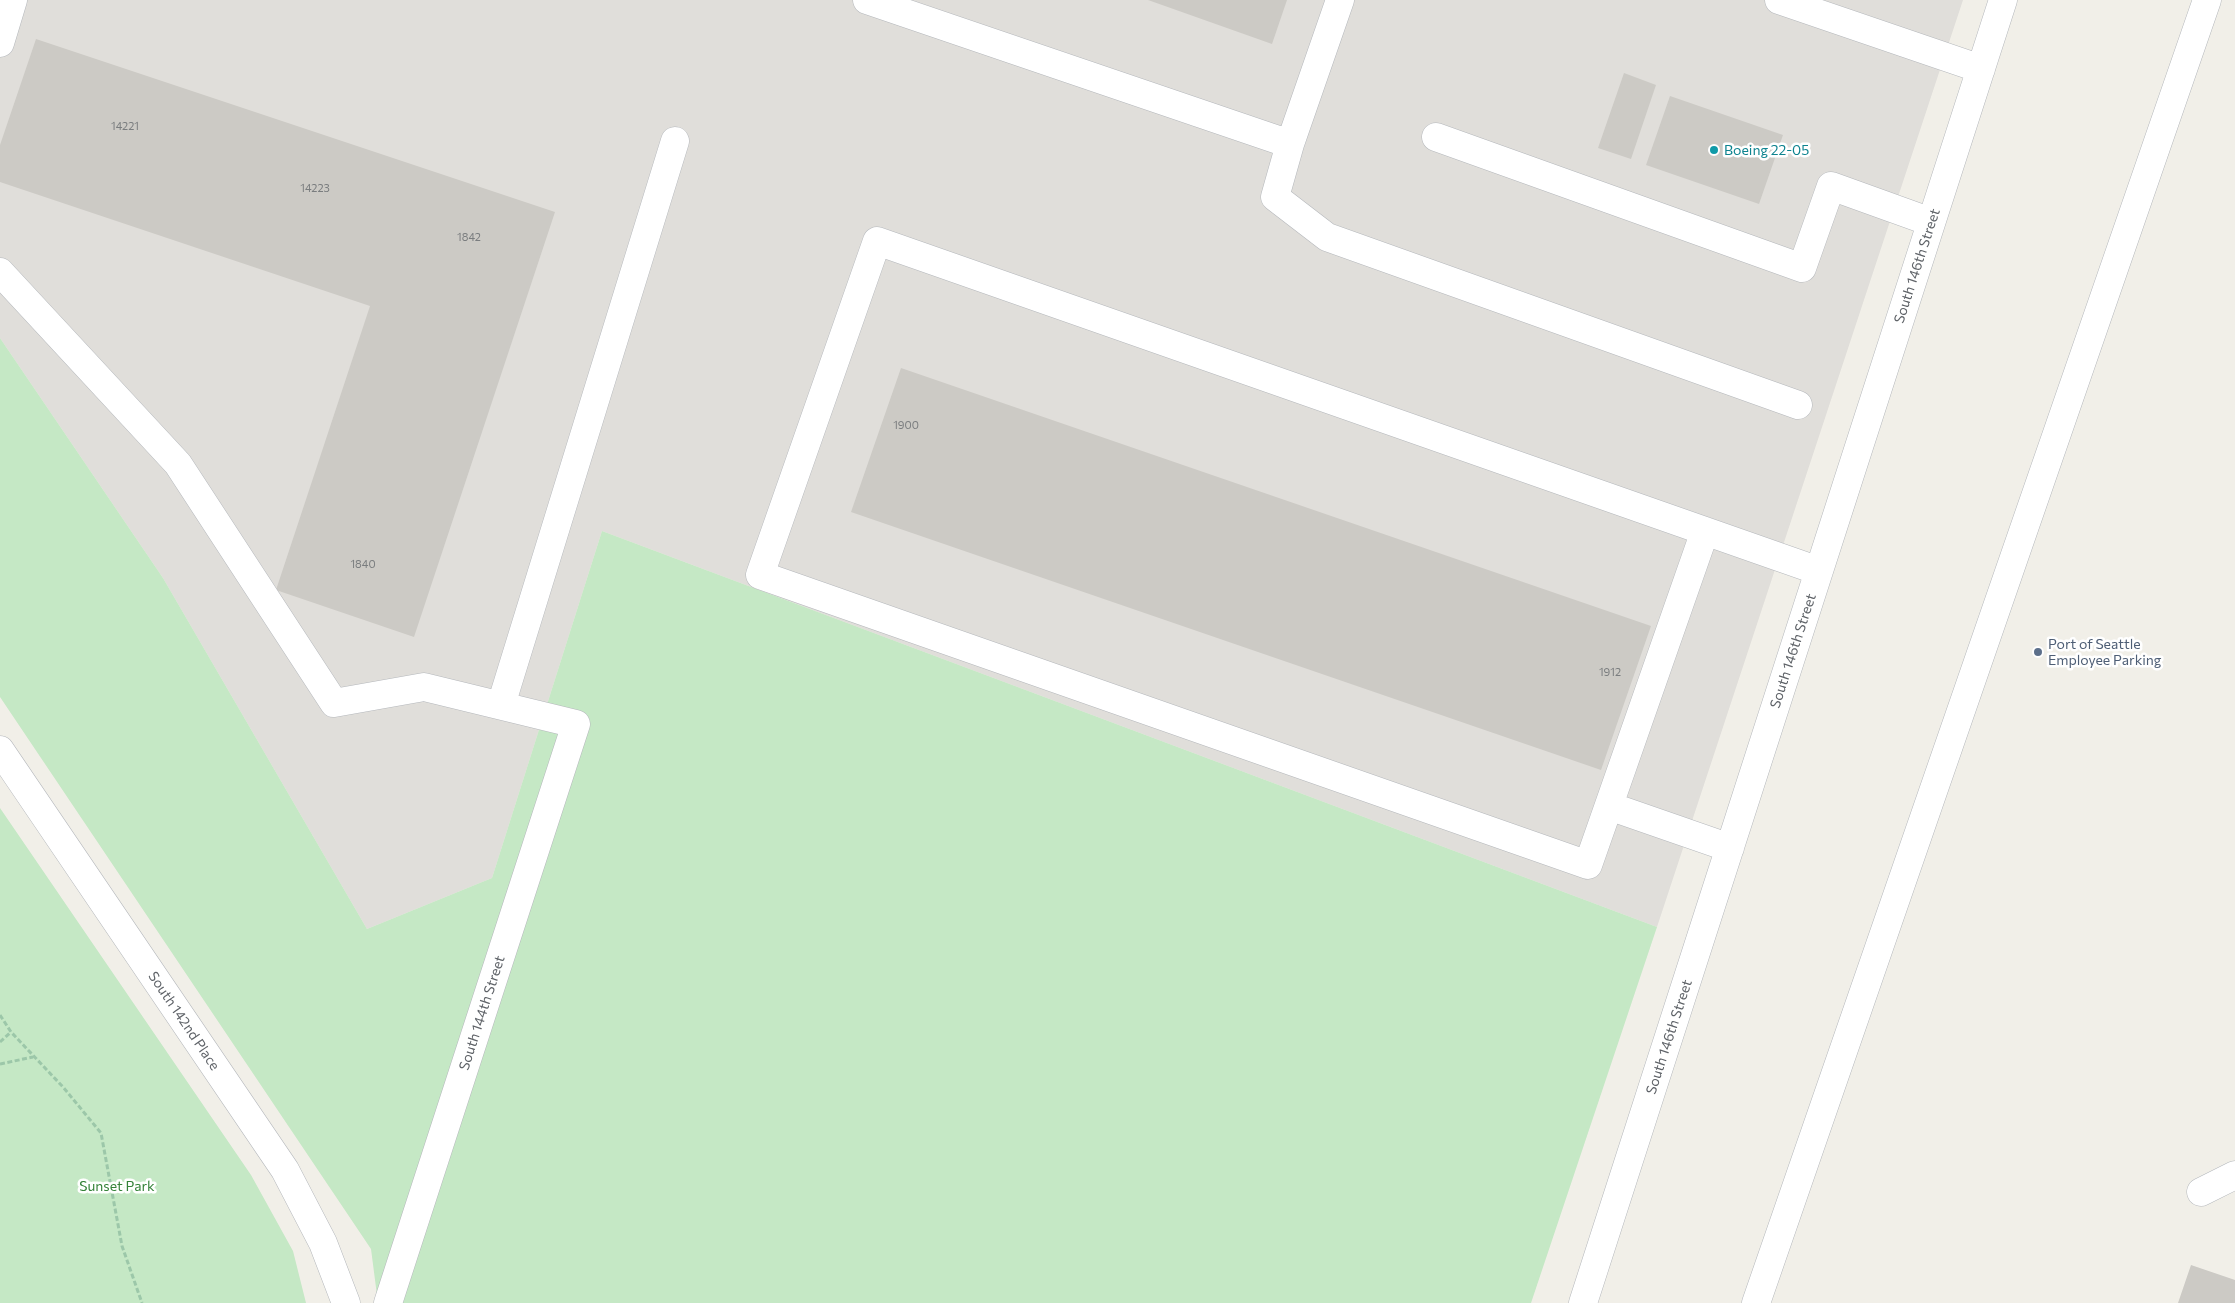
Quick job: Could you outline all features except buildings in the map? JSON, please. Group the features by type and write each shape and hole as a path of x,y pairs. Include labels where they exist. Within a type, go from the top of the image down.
{"street":[{"path":"0,43 12,0"},
{"path":"867,0 1290,144"},
{"path":"1340,0 1290,144 1275,197 1326,237 1798,405"},
{"path":"1780,0 1981,69"},
{"name":"South 146th Street","path":"1583,1303 2003,0"},
{"path":"1756,1303 2207,0"},
{"path":"1436,137 1802,268 1831,186 1931,222"},
{"path":"0,272 178,464 334,703 424,687 501,705 675,141"},
{"path":"1705,531 1588,865 760,574 877,241 1705,531 1819,571"},
{"name":"South 144th Street","path":"388,1303 576,724 501,705"},
{"name":"South 142nd Place","path":"0,750 285,1170 323,1243 346,1303"},
{"path":"1609,806 1730,848"},
{"path":"2200,1192 2235,1175"}],"path":[{"path":"0,1015 11,1032 63,1087 101,1133 122,1246 142,1303"},
{"path":"0,1042 11,1032"},
{"path":"0,1064 34,1057"}],"shaded area":[{"path":"0,0 1963,0 1657,927 602,531 492,878 367,929 163,578 0,338"}],"green space":[{"path":"0,338 163,578 367,929 492,878 602,531 1657,927 1531,1303 378,1303 371,1249 0,697"},
{"name":"Sunset Park","path":"0,808 251,1175 293,1251 306,1303 0,1303"}],"place":[{"name":"Boeing 22-05","path":"1714,150"},
{"name":"Port of Seattle Employee Parking","path":"2038,652"}]}
